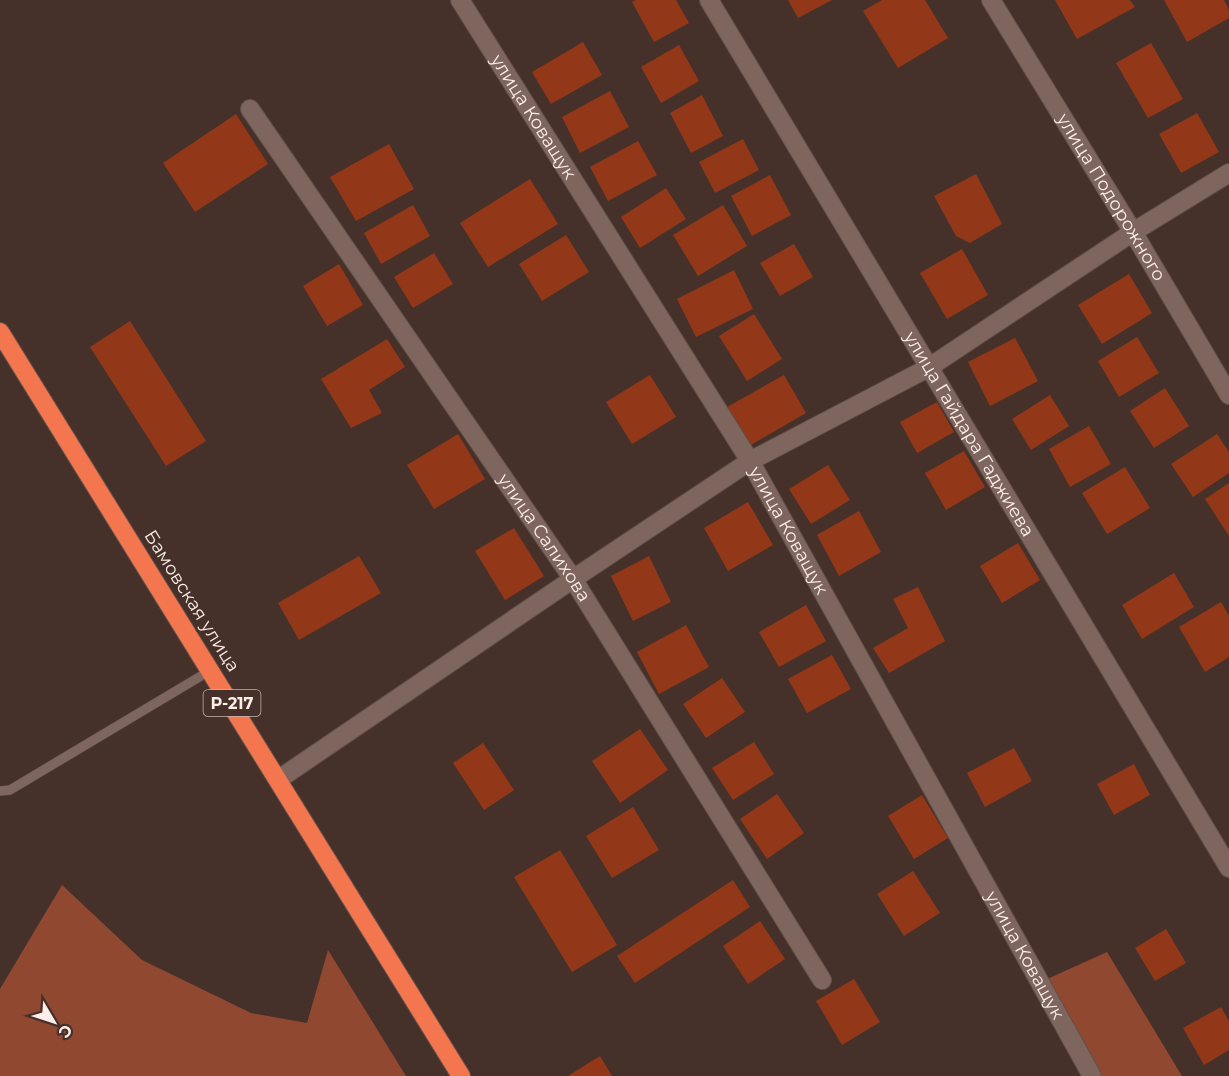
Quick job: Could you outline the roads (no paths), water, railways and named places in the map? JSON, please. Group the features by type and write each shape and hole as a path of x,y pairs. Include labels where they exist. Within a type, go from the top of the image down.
{"highway":[{"name":"Бамовская улица","path":"0,332 461,1076"}],"street":[{"name":"улица Коващук","path":"460,0 750,461 1092,1076"},
{"name":"улица Гайдара Гаджиева","path":"708,0 1229,868"},
{"name":"улица Подорожного","path":"991,0 1133,232 1229,395"},
{"name":"улица Салихова","path":"250,109 573,579 822,980"},
{"path":"279,779 750,461 928,368 1133,232 1229,173"}],"lane":[{"path":"0,791 10,790 211,670"}]}
